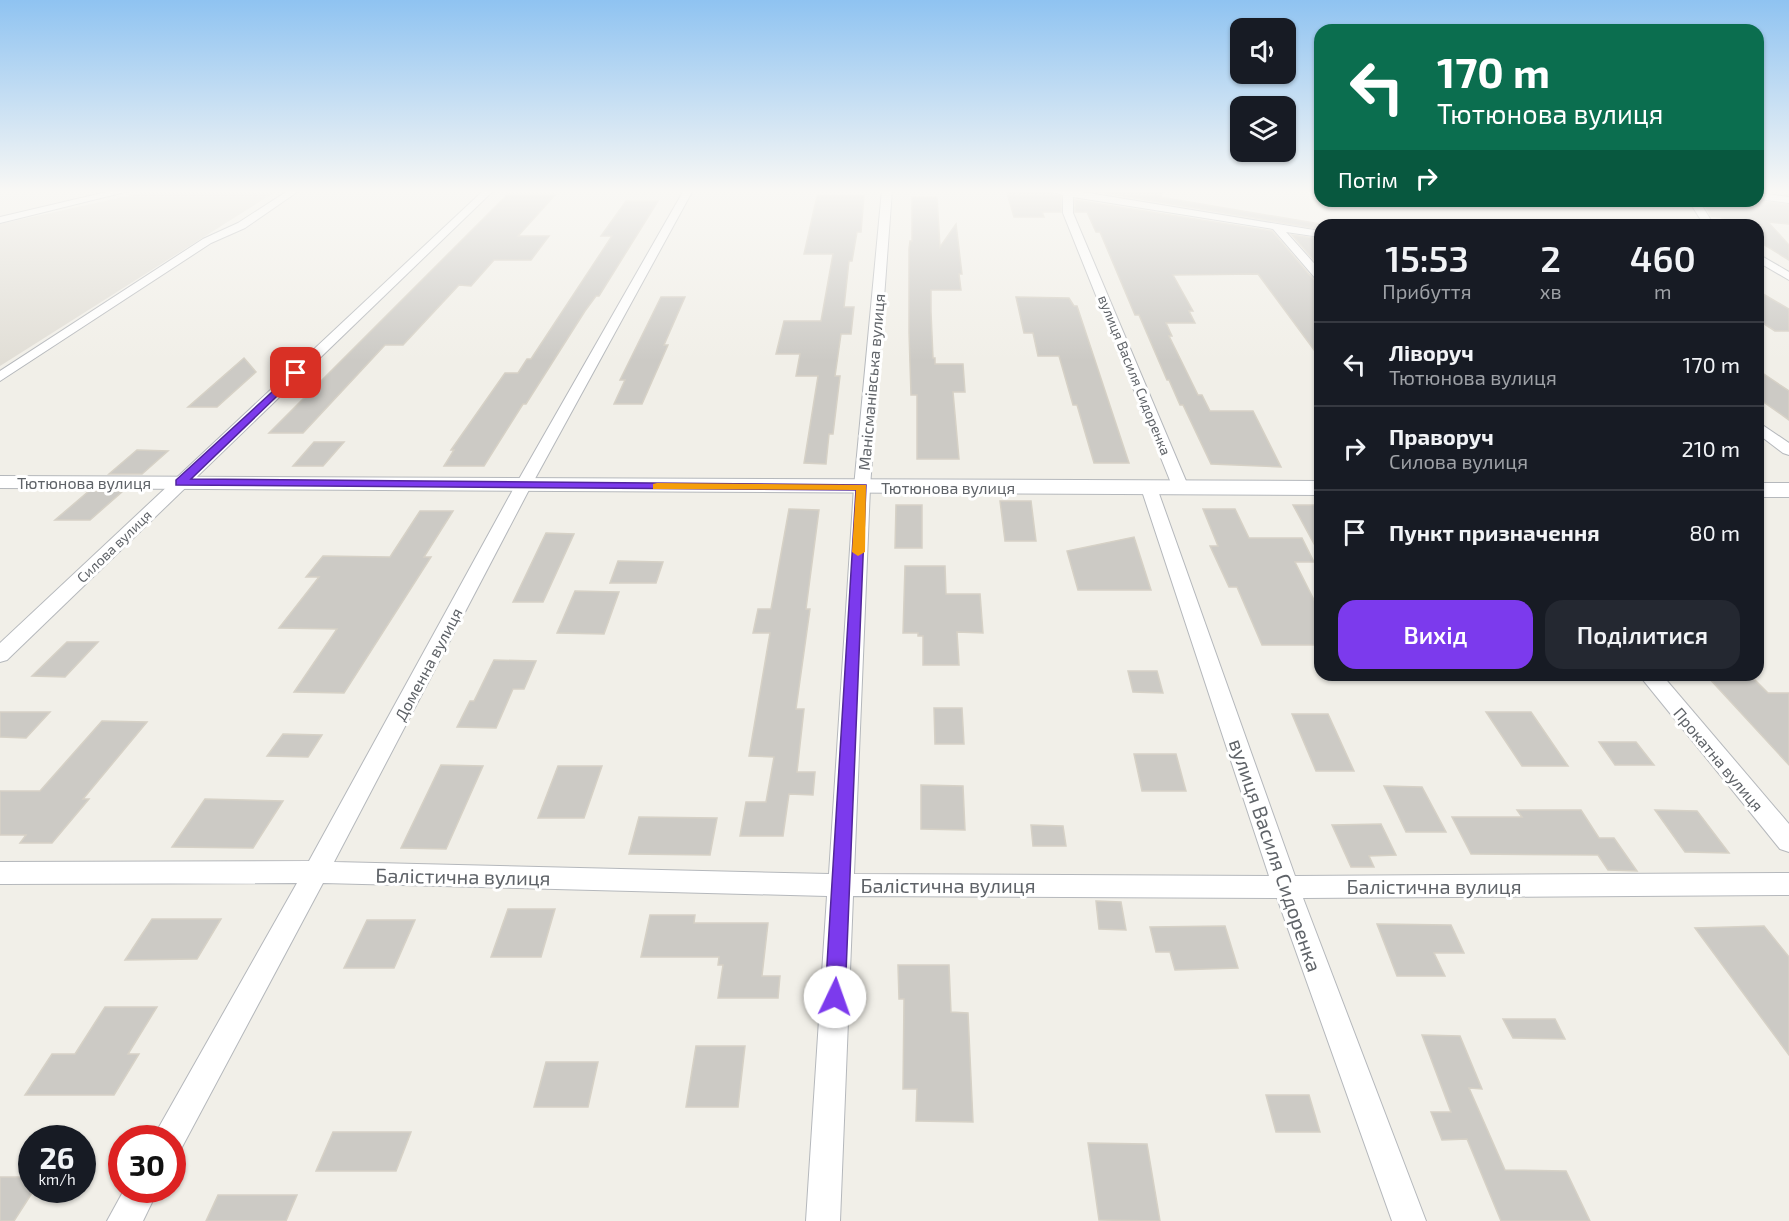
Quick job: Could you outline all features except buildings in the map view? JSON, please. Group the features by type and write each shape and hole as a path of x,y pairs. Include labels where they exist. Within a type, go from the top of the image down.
{"street":[{"path":"0,377 198,247"},
{"name":"Силова вулиця","path":"0,655 430,247"},
{"name":"Доменна вулиця","path":"177,1125 523,486 657,247"},
{"name":"Манісманівська вулиця","path":"823,1221 862,487 882,247"},
{"name":"вулиця Василя Сидоренка","path":"1082,247 1181,488"},
{"path":"1294,247 1314,270"},
{"path":"1764,261 1789,277"},
{"path":"1764,431 1789,450"},
{"name":"Тютюнова вулиця","path":"0,482 1314,488"},
{"name":"вулиця Василя Сидоренка","path":"1149,488 1286,887 1408,1221"},
{"path":"1764,490 1789,490"},
{"name":"Прокатна вулиця","path":"1655,681 1789,842"},
{"name":"Балістична вулиця","path":"0,873 316,872 842,885 1286,887 1789,884"},
{"path":"124,1221 134,1203"}],"shaded area":[{"path":"0,247 188,247 0,366"}],"slow traffic":[{"path":"657,486 862,487 858,552"}],"route":[{"path":"296,373 180,482 862,487 835,997"}]}
